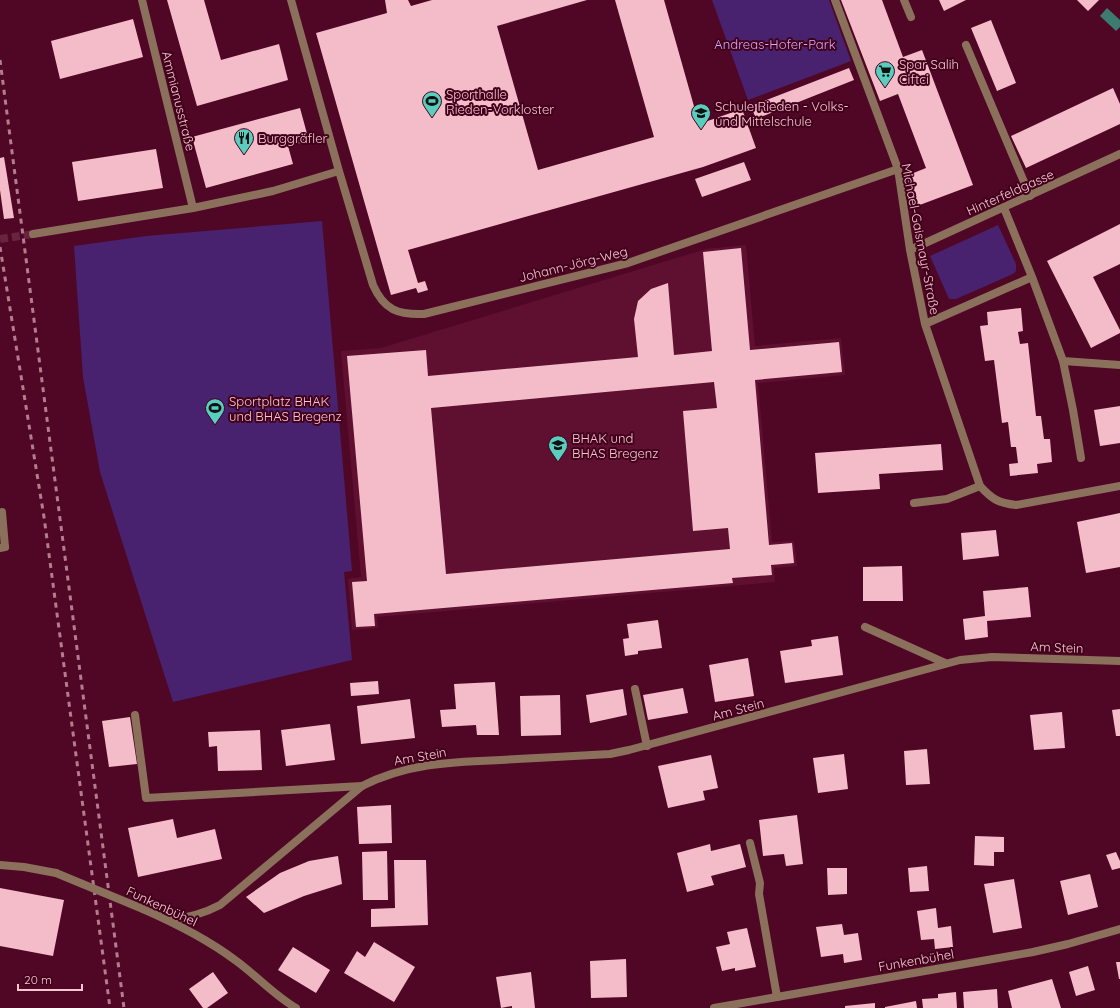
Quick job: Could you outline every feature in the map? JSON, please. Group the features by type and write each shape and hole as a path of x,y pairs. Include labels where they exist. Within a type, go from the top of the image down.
{"street":[{"name":"Ammianusstraße","path":"142,0 193,208"},
{"name":"Johann-Jörg-Weg","path":"291,0 373,285 378,296 385,305 394,310 413,314 424,314 628,264 898,170"},
{"name":"Michael-Gaismayr-Straße","path":"835,0 898,170 910,250 925,324 980,486 990,497 1001,503 1016,505 1120,486"},
{"path":"904,0 912,17"},
{"path":"966,45 1030,196"},
{"name":"Hinterfeldgasse","path":"910,250 1120,154"},
{"path":"33,234 193,208 273,191 339,170"},
{"path":"1004,208 1032,277 1063,361 1081,458"},
{"name":"Michael-Gaismayr-Straße","path":"925,324 1032,277"},
{"path":"1063,361 1120,365"},
{"path":"914,503 947,499 980,486"},
{"path":"2,512 3,547"},
{"path":"865,628 944,664"},
{"name":"Am Stein","path":"169,920 189,918 207,912 220,905 362,786 376,779 403,770 438,763 610,754 647,746 960,660 992,657 1120,661"},
{"path":"635,689 647,746"},
{"name":"Am Stein","path":"135,716 146,798 362,786"},
{"path":"750,843 760,883 759,894 776,997"},
{"name":"Funkenbühel","path":"0,865 24,867 56,873 169,920 235,960 280,997 296,1008"},
{"name":"Funkenbühel","path":"714,1008 1033,952 1068,944 1120,929"}],"shaded area":[{"path":"1107,8 1120,20 1120,27 1116,31 1100,16"},
{"name":"BHAK und BHAS Bregenz","path":"746,245 755,346 841,338 845,375 758,383 772,542 794,541 797,566 774,568 775,582 377,617 378,628 352,630 348,579 361,577 341,351 381,348 706,249"}],"green space":[{"name":"Andreas-Hofer-Park","path":"712,0 829,0 851,61 748,100"},
{"name":"Sportplatz BHAK und BHAS Bregenz","path":"322,221 352,571 344,572 352,660 173,702 100,472 83,377 74,246 146,236"},
{"path":"998,225 1016,264 1016,271 1013,274 956,299 949,299 930,256"}],"building":[{"path":"167,0 204,0 221,60 279,44 288,80 197,106"},
{"path":"385,0 408,0 411,6 432,0 587,0 497,26 538,170 654,137 615,0 664,0 699,124 742,109 756,148 703,167 408,250 418,283 425,281 428,290 418,293 416,288 391,295 316,33 387,13"},
{"path":"841,0 882,0 903,57 922,50 973,185 917,206 906,176 926,168 898,94 880,101"},
{"path":"939,0 966,0 944,11"},
{"path":"1077,0 1099,0 1088,11"},
{"path":"133,19 143,57 60,79 51,41"},
{"path":"991,20 1016,83 997,91 971,28"},
{"path":"849,68 854,80 756,119 751,106"},
{"path":"1113,88 1120,104 1120,124 1026,168 1011,136"},
{"name":"Burggräfler","path":"300,108 309,141 288,146 293,164 206,188 192,137"},
{"path":"156,149 163,188 78,201 72,162"},
{"path":"4,157 14,218 4,219 0,190 0,158"},
{"path":"744,162 751,180 702,197 695,179"},
{"path":"1120,224 1120,264 1093,277 1120,330 1120,333 1091,348 1047,261"},
{"path":"741,248 750,350 839,342 842,372 755,380 769,545 792,543 794,563 771,565 772,575 732,578 733,583 374,614 375,626 356,627 352,582 367,581 347,356 426,350 428,376 638,357 634,319 638,301 651,289 668,283 674,355 712,351 703,252","holes":["714,382 717,408 683,411 693,531 728,528 730,549 446,574 431,408"]},
{"path":"1021,308 1023,331 1018,332 1020,344 1028,343 1036,416 1041,416 1044,439 1050,439 1052,462 1037,464 1038,473 1010,476 1009,464 1018,463 1016,447 1011,447 1008,422 1002,423 994,360 985,361 980,326 988,325 987,312"},
{"path":"1120,406 1120,443 1100,446 1094,410"},
{"path":"941,444 943,470 879,474 880,489 818,493 815,453"},
{"path":"1120,513 1120,567 1086,573 1077,522"},
{"path":"996,530 999,556 963,560 961,533"},
{"path":"902,566 903,601 863,601 863,567"},
{"path":"1028,587 1031,617 987,621 988,637 965,640 963,619 985,616 983,591"},
{"path":"658,620 662,648 638,651 638,654 625,656 623,639 629,638 627,624"},
{"path":"838,636 843,675 785,683 780,651 812,646 811,640"},
{"path":"748,658 754,696 715,702 709,665"},
{"path":"378,681 379,694 351,696 350,683"},
{"path":"495,682 499,735 477,735 476,725 442,727 440,710 456,709 454,684"},
{"path":"683,688 688,713 648,720 643,695"},
{"path":"623,689 627,715 590,723 586,695"},
{"path":"560,695 561,735 521,736 520,696"},
{"path":"410,699 415,738 361,744 357,706"},
{"path":"1120,709 1120,736 1116,736 1112,710"},
{"path":"1062,712 1065,748 1034,750 1030,715"},
{"path":"130,717 137,764 109,767 102,721"},
{"path":"330,724 335,760 286,766 281,730"},
{"path":"260,730 262,770 218,771 217,746 209,747 208,732"},
{"path":"927,749 930,784 906,785 904,751"},
{"path":"844,754 848,789 818,793 813,758"},
{"path":"711,755 718,788 703,791 705,800 668,808 658,766"},
{"path":"391,805 392,843 359,844 357,807"},
{"path":"797,815 803,864 786,866 784,854 763,856 759,820"},
{"path":"173,819 177,838 215,829 222,859 138,877 128,828"},
{"path":"975,836 1004,837 1004,852 994,852 994,866 974,865"},
{"path":"710,844 711,851 740,844 746,867 711,876 714,885 687,892 677,853"},
{"path":"387,851 388,900 363,900 362,852"},
{"path":"1116,852 1120,861 1120,868 1112,870 1106,855"},
{"path":"338,856 342,884 304,896 264,913 246,897 280,873 309,861"},
{"path":"394,860 426,860 428,925 371,927 371,909 395,908"},
{"path":"927,866 929,891 910,892 908,868"},
{"path":"827,868 847,868 847,894 828,895"},
{"path":"1090,874 1098,907 1068,915 1060,881"},
{"path":"1014,879 1022,928 993,933 984,884"},
{"path":"0,888 64,900 53,956 0,946"},
{"path":"936,908 938,928 951,926 953,947 935,949 934,939 921,940 917,911"},
{"path":"842,924 844,935 858,933 862,960 844,963 843,954 821,957 816,927"},
{"path":"747,928 756,967 735,971 735,968 722,971 716,947 730,944 727,932"},
{"path":"374,942 415,967 394,1002 344,973 357,951 365,957"},
{"path":"293,947 330,970 316,993 278,970"},
{"path":"626,959 627,997 591,998 590,961"},
{"path":"1116,962 1120,962 1120,979 1119,979"},
{"path":"1088,966 1095,990 1076,996 1069,972"},
{"path":"213,972 228,993 207,1008 203,1008 189,989"},
{"path":"531,972 535,1008 512,1008 512,1006 501,1008 496,977"},
{"path":"1052,979 1061,1008 1012,1008 1008,991"},
{"path":"997,989 998,1008 964,1008 963,992"},
{"path":"956,992 957,1008 923,1008 922,999 938,998 938,994"},
{"path":"916,1001 917,1008 885,1008 885,1007"},
{"path":"875,1003 875,1008 845,1008 845,1006"}],"tunnel":[{"path":"0,239 33,234"}],"railway":[{"path":"0,60 124,1008"},
{"path":"0,247 44,517 110,1008"}],"place":[{"name":"Spar Salih Ciftci","path":"885,88"},
{"name":"Sporthalle Rieden-Vorkloster","path":"432,118"},
{"name":"Schule Rieden - Volks- und Mittelschule","path":"701,130"},
{"name":"Burggräfler","path":"244,155"},
{"name":"Sportplatz BHAK und BHAS Bregenz","path":"215,425"},
{"name":"BHAK und BHAS Bregenz","path":"558,462"}]}
